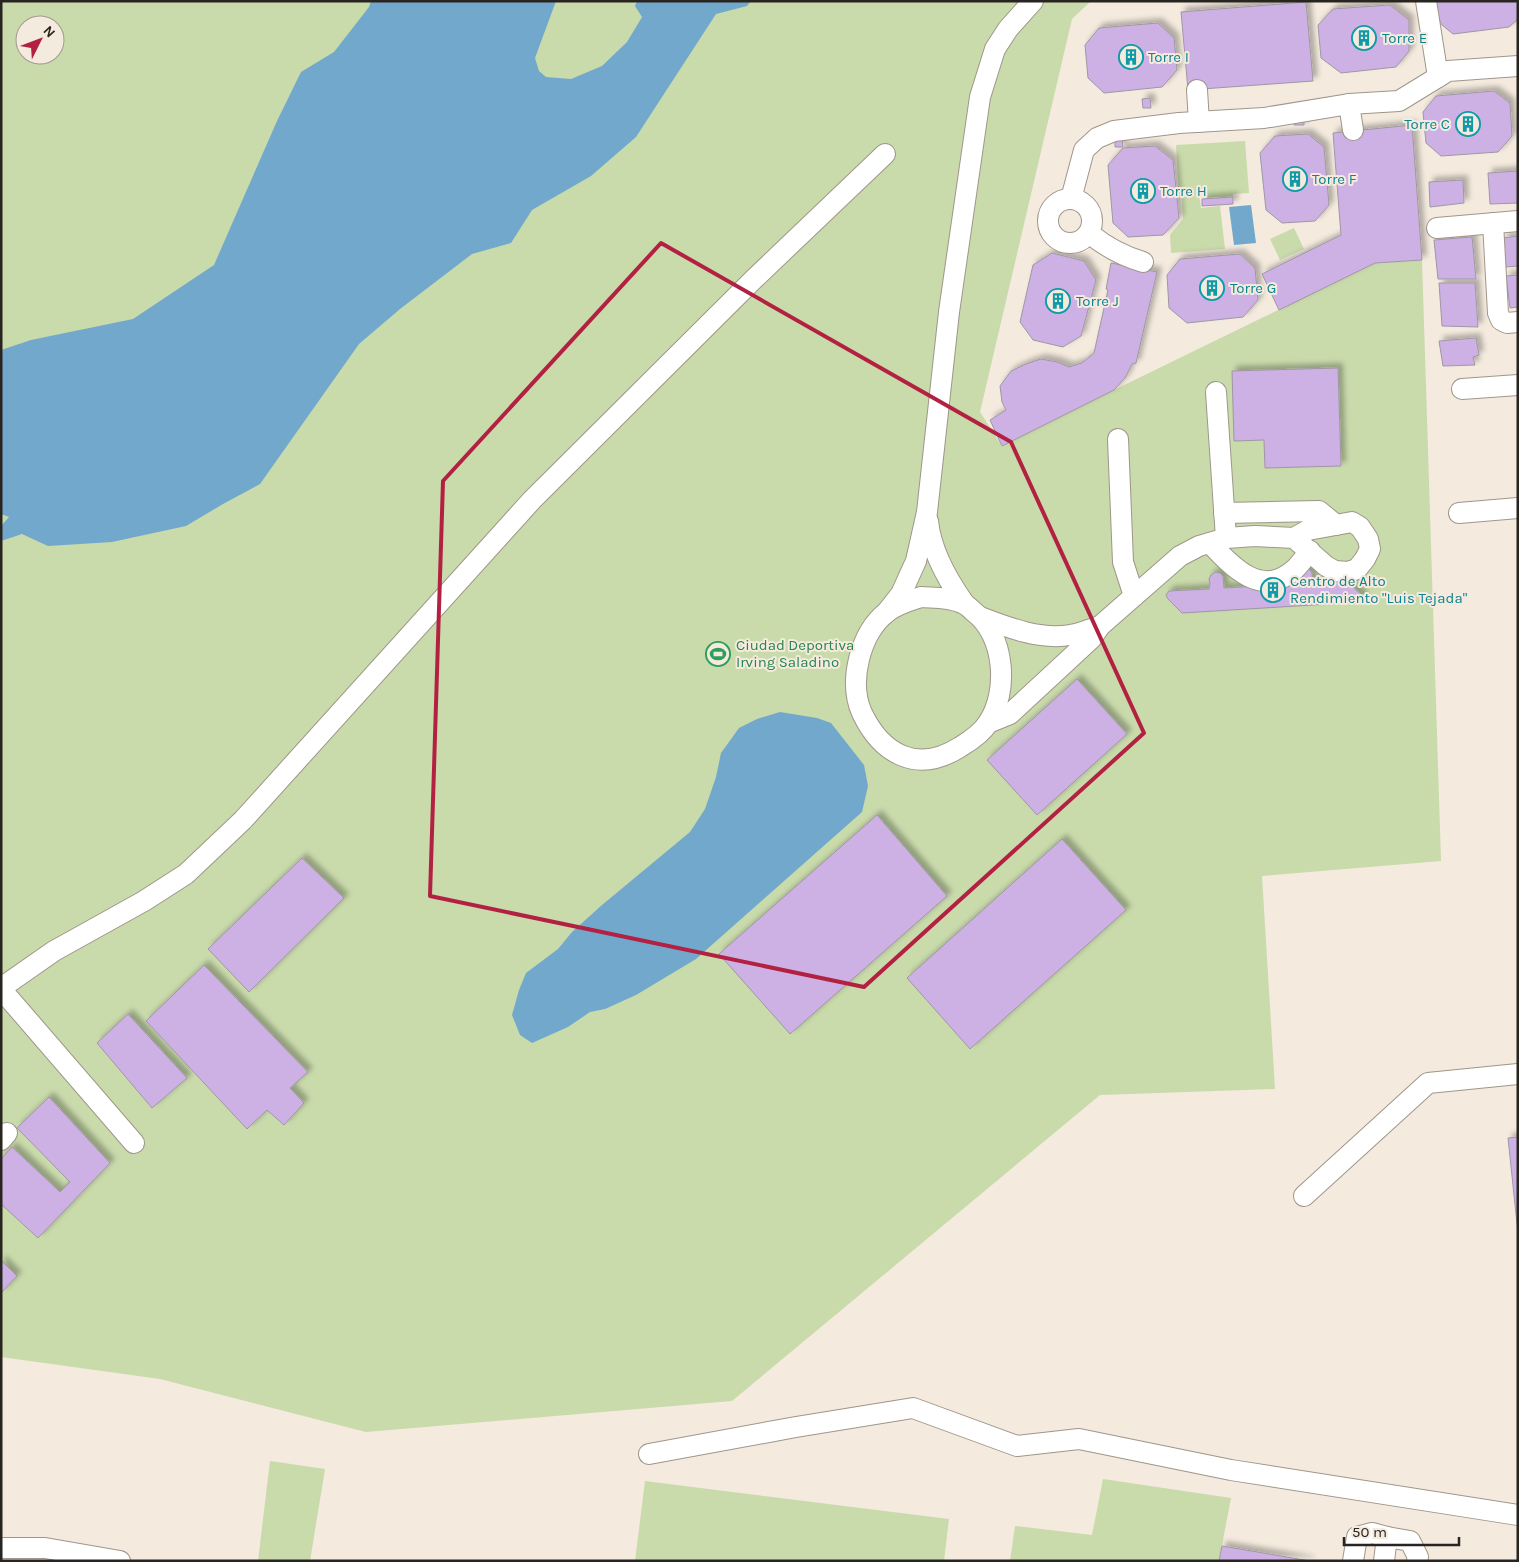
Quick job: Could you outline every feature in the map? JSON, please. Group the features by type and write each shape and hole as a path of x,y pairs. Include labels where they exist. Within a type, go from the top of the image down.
{"street":[{"path":"927,512 929,530 948,580 964,603 982,618 994,635 1000,656 1001,677 997,703 988,723 972,740 950,754 927,761 909,759 890,750 873,732 861,711 856,681 858,665 864,645 873,628 901,594 916,561 927,512 949,312 980,97 995,49 1008,29 1033,1"},
{"path":"1426,1 1438,77"},
{"path":"1072,199 1084,150 1097,138 1114,131 1157,125 1264,118 1349,104 1400,101 1448,71 1518,66"},
{"path":"1197,90 1199,122"},
{"path":"1349,104 1353,130"},
{"path":"134,1143 1,989 54,952 144,901 186,874 243,820 532,500 736,296 885,154"},
{"path":"1072,199 1080,201 1088,207 1092,215 1093,225 1090,234 1078,243 1063,243 1051,234 1047,224 1048,214 1062,200 1072,199"},
{"path":"1437,228 1518,221"},
{"path":"1493,223 1498,313 1501,320 1507,323 1518,322"},
{"path":"1090,234 1102,244 1131,261"},
{"path":"1462,389 1518,384"},
{"path":"1216,392 1224,513 1218,540 1236,570 1247,577 1269,581 1284,577 1295,569 1310,551"},
{"path":"1118,439 1123,562 1134,596"},
{"path":"1459,513 1518,508"},
{"path":"1224,513 1319,511 1336,525"},
{"path":"988,723 1010,714 1091,640 1100,626 1180,556 1218,540 1255,536 1294,538 1308,530 1352,522 1360,527 1368,539 1370,550 1357,569 1348,572 1335,572 1294,538"},
{"path":"886,613 903,602 921,597 944,598 964,603"},
{"path":"982,618 1017,630 1055,636 1070,635 1100,626"},
{"path":"1304,1196 1428,1083 1518,1074"},
{"path":"649,1454 796,1426 913,1408 1017,1446 1079,1439 1231,1470 1518,1515"},
{"path":"1353,1561 1357,1537 1372,1533 1410,1541 1418,1556 1417,1561"},
{"path":"1384,1561 1387,1537"},
{"path":"1,1548 45,1548 120,1561"}],"highlighted area":[{"path":"661,243 1011,442 1144,733 864,987 430,896 443,481"}],"green space":[{"name":"Ciudad Deportiva Irving Saladino","path":"1,1 1091,1 1072,19 980,412 1002,446 1375,263 1422,260 1441,861 1262,876 1275,1089 1100,1095 732,1401 366,1432 160,1379 1,1357"},
{"path":"1245,141 1249,193 1233,194 1233,197 1205,198 1204,194 1199,194 1201,208 1220,206 1225,249 1171,253 1170,235 1183,219 1182,197 1197,195 1179,195 1176,145"},
{"path":"1294,228 1304,249 1280,260 1270,239"},
{"path":"270,1461 325,1469 310,1561 258,1561"},
{"path":"1103,1479 1231,1498 1219,1561 1010,1561 1015,1526 1092,1535"},
{"path":"645,1481 949,1519 944,1561 635,1561"}],"water":[{"path":"371,1 556,1 535,58 539,71 546,77 571,79 602,66 627,42 642,17 635,6 637,1 751,1 747,6 716,14 636,137 591,176 532,210 511,243 472,254 400,309 359,344 260,484 186,526 112,542 48,546 22,534 1,541 1,526 9,517 1,514 1,350 31,340 133,319 214,265 277,121 301,72 334,52 369,7"},
{"path":"1251,205 1256,243 1234,245 1229,207"},
{"path":"780,712 817,718 831,723 864,765 868,786 862,812 696,959 636,995 605,1009 590,1012 568,1027 532,1043 520,1035 512,1015 526,973 558,949 572,932 602,905 690,832 705,809 716,777 721,753 739,728 757,719"}],"building":[{"path":"1435,1 1518,1 1518,19 1509,27 1453,34 1442,25"},
{"path":"1306,2 1313,81 1188,90 1181,12"},
{"name":"Torre E","path":"1390,5 1409,20 1409,51 1396,67 1341,73 1321,58 1318,25 1333,9"},
{"name":"Torre I","path":"1158,23 1174,38 1177,70 1162,87 1104,93 1088,78 1085,45 1099,28"},
{"name":"Torre C","path":"1494,91 1510,103 1512,136 1498,152 1441,156 1426,143 1423,112 1436,96"},
{"path":"1150,98 1151,108 1143,108 1142,99"},
{"path":"1304,115 1304,125 1294,125 1293,116"},
{"path":"1412,125 1422,260 1375,263 1279,310 1262,274 1341,235 1333,133"},
{"name":"Torre F","path":"1308,134 1324,147 1329,205 1315,221 1282,223 1266,210 1260,153 1275,136"},
{"path":"1115,140 1122,140 1123,147 1115,147"},
{"name":"Torre H","path":"1155,146 1173,160 1179,218 1163,235 1128,237 1113,223 1108,165 1123,148"},
{"path":"1518,171 1518,203 1490,204 1488,173"},
{"path":"1463,180 1464,203 1430,207 1429,182"},
{"path":"1233,197 1233,204 1202,206 1202,199"},
{"path":"1518,236 1518,266 1506,267 1503,238"},
{"path":"1472,237 1476,279 1438,279 1434,240"},
{"name":"Torre J","path":"1052,253 1084,261 1096,280 1081,336 1063,347 1033,340 1020,322 1033,265"},
{"name":"Torre G","path":"1240,254 1255,268 1258,300 1243,317 1187,323 1169,308 1167,275 1180,259"},
{"path":"1111,263 1157,272 1136,363 1132,364 1125,378 1114,390 1002,446 990,420 1006,410 1002,402 1000,386 1011,371 1026,364 1041,359 1057,362 1069,367 1082,363 1094,353 1108,290 1106,289"},
{"path":"1518,275 1518,307 1510,308 1506,276"},
{"path":"1439,283 1475,283 1478,327 1442,326"},
{"path":"1476,338 1479,355 1473,357 1475,365 1443,366 1439,341"},
{"path":"1338,368 1341,466 1265,468 1264,440 1234,441 1232,371"},
{"name":"Centro de Alto Rendimiento \"Luis Tejada\"","path":"1305,567 1312,573 1313,583 1346,581 1362,595 1362,602 1182,613 1166,595 1169,591 1209,589 1209,579 1215,572 1223,576 1224,588 1296,584 1299,581 1297,575"},
{"path":"1077,679 1127,734 1037,815 987,760"},
{"path":"877,815 947,896 790,1034 719,954"},
{"path":"1062,839 1126,910 970,1049 907,978"},
{"path":"302,858 344,898 249,992 208,949"},
{"path":"204,965 308,1072 290,1088 304,1103 284,1125 267,1110 247,1129 146,1021"},
{"path":"128,1014 187,1078 152,1108 97,1043"},
{"path":"49,1097 110,1163 38,1238 1,1204 1,1159 12,1147 60,1192 70,1182 17,1128"},
{"path":"1518,1137 1518,1233 1508,1138"},
{"path":"1,1260 17,1276 1,1293"},
{"path":"1222,1546 1310,1561 1219,1561"}],"place":[{"name":"Torre E","path":"1364,38"},
{"name":"Torre I","path":"1131,57"},
{"name":"Torre C","path":"1468,124"},
{"name":"Torre F","path":"1295,179"},
{"name":"Torre H","path":"1143,191"},
{"name":"Torre G","path":"1212,288"},
{"name":"Torre J","path":"1058,301"},
{"name":"Centro de Alto Rendimiento \"Luis Tejada\"","path":"1273,590"},
{"name":"Ciudad Deportiva Irving Saladino","path":"718,654"}]}
